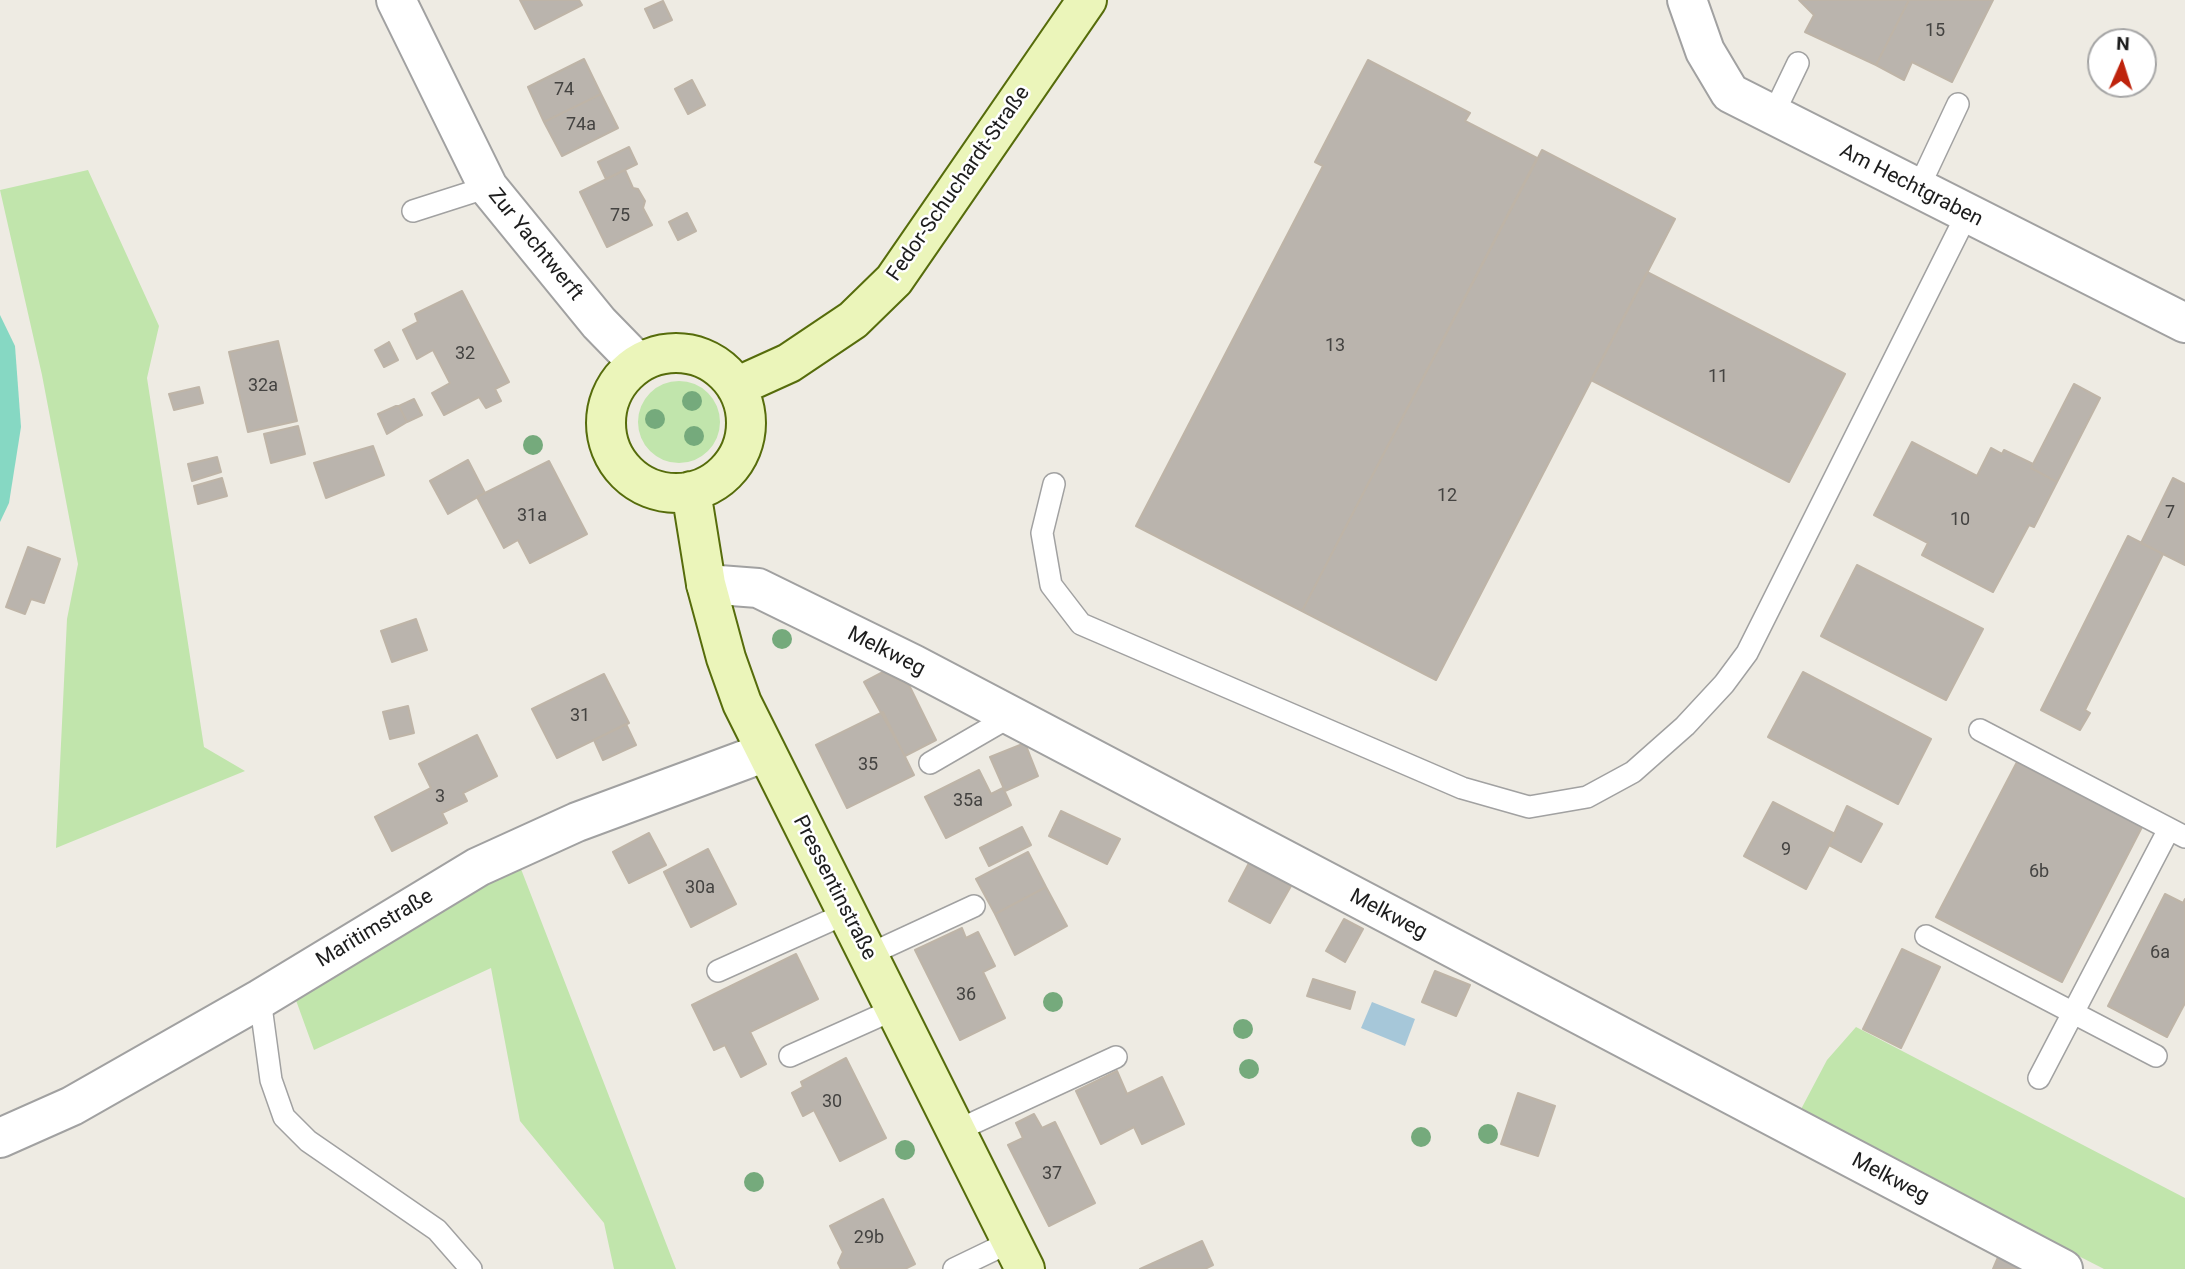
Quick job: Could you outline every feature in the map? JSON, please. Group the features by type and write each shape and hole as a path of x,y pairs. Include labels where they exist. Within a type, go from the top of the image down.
{"street":[{"name":"Zur Yachtwerft","path":"396,0 488,187 599,323 638,363"},
{"name":"Fedor-Schuchardt-Straße","path":"736,387 789,363 853,320 894,281 1087,0"},
{"name":"Am Hechtgraben","path":"1687,0 1705,51 1730,93 1772,117 2185,323"},
{"path":"668,353 699,357 714,363 736,387 746,418 740,450 720,477 691,491 673,492 639,483 615,457 605,423 607,406 624,375 638,363 668,353"},
{"name":"Pressentinstraße","path":"691,491 706,584 726,658 766,752 1019,1255"},
{"name":"Melkweg","path":"706,584 758,588 1011,716 2063,1269"},
{"name":"Maritimstraße","path":"0,1139 72,1106 260,999 478,867 577,822 766,752"}],"lane":[{"path":"1772,117 1798,63"},
{"path":"1918,189 1958,104"},
{"path":"413,211 488,187"},
{"path":"1054,484 1042,533 1051,585 1081,624 1462,788 1529,807 1587,797 1633,772 1685,726 1724,684 1746,653 1967,214"},
{"path":"930,763 1011,716"},
{"path":"1980,730 2177,833 2070,1012 2039,1078"},
{"path":"868,955 974,906"},
{"path":"718,971 847,913"},
{"path":"1926,936 2156,1056"},
{"path":"260,999 271,1080 284,1117 308,1141 437,1230 471,1269"},
{"path":"790,1056 895,1009"},
{"path":"956,1131 1116,1057"},
{"path":"954,1269 1019,1255"}],"green space":[{"path":"88,170 159,326 147,378 204,747 245,771 56,848 67,619 78,564 42,375 0,190"},
{"path":"0,315 15,346 21,427 9,503 0,522"},
{"path":"679,381 695,384 708,393 717,406 720,422 717,438 708,451 695,460 679,463 663,460 650,451 641,438 638,422 641,406 650,393 663,384"},
{"path":"514,851 676,1269 614,1269 604,1223 520,1121 491,968 314,1050 289,981"},
{"path":"1856,1027 2185,1198 2185,1269 2104,1269 1799,1113 1827,1060"}],"water":[{"path":"1372,1002 1415,1019 1405,1046 1361,1028"}],"building":[{"path":"520,0 579,0 582,5 535,29"},
{"path":"1799,0 1909,0 1876,65 1805,32 1814,15"},
{"path":"1909,0 1993,0 1952,82 1912,62 1904,80 1876,65"},
{"path":"663,1 672,20 654,28 645,9"},
{"path":"584,59 601,94 544,122 528,87"},
{"path":"1368,60 1470,113 1465,121 1537,158 1302,611 1136,526 1323,166 1315,162"},
{"path":"692,80 705,105 688,114 675,89"},
{"path":"601,94 618,128 562,156 544,122"},
{"path":"629,147 637,164 606,179 598,162"},
{"path":"1542,150 1675,219 1436,680 1302,611"},
{"path":"625,170 633,188 638,189 645,201 643,208 652,225 607,247 580,192"},
{"path":"687,213 696,231 678,240 669,222"},
{"path":"1647,272 1845,374 1789,482 1591,380"},
{"path":"462,291 509,382 495,389 501,401 486,408 479,397 444,415 432,393 450,383 433,350 417,359 403,330 418,322 415,314"},
{"path":"278,341 297,421 248,432 229,352"},
{"path":"389,342 398,360 384,367 375,350"},
{"path":"2074,384 2100,398 2057,482 2031,468"},
{"path":"199,387 203,403 174,410 169,394"},
{"path":"414,399 422,415 407,422 399,406"},
{"path":"399,406 407,422 387,434 378,414"},
{"path":"298,426 305,454 271,463 264,434"},
{"path":"1912,442 1977,476 1991,448 2002,454 2004,450 2033,464 2031,468 2057,482 2034,527 2029,525 1993,592 1922,555 1928,543 1874,515"},
{"path":"373,446 384,475 326,498 314,463"},
{"path":"217,457 221,472 192,481 188,464"},
{"path":"468,460 485,493 448,514 430,481"},
{"path":"549,461 587,534 530,563 518,540 504,548 477,497"},
{"path":"222,478 227,496 198,504 194,486"},
{"path":"2173,478 2185,484 2185,565 2141,543"},
{"path":"2128,536 2163,554 2085,710 2090,713 2080,730 2041,710"},
{"path":"28,547 60,559 44,603 31,599 25,614 6,607"},
{"path":"1857,565 1983,629 1946,700 1821,636"},
{"path":"416,619 427,650 392,662 381,631"},
{"path":"883,672 909,685 936,740 905,756 864,682"},
{"path":"1803,672 1931,739 1898,804 1768,737"},
{"path":"604,674 629,723 557,758 532,709"},
{"path":"408,706 414,733 390,739 383,712"},
{"path":"883,712 914,775 847,808 816,745"},
{"path":"626,724 636,745 603,760 594,740"},
{"path":"477,735 497,776 463,793 467,801 442,813 447,823 392,851 375,817 431,788 419,764"},
{"path":"1025,743 1038,776 1005,791 990,757"},
{"path":"2017,762 2142,827 2062,982 1936,917"},
{"path":"979,770 991,794 1003,788 1011,805 946,838 925,797"},
{"path":"1773,802 1835,834 1806,889 1744,856"},
{"path":"1847,806 1882,824 1861,862 1829,845"},
{"path":"1061,811 1120,839 1107,864 1049,836"},
{"path":"1022,827 1031,845 989,866 980,848"},
{"path":"649,833 666,865 629,883 613,852"},
{"path":"708,849 736,904 691,927 664,872"},
{"path":"1028,852 1046,887 995,914 976,879"},
{"path":"1249,863 1291,886 1270,923 1229,901"},
{"path":"1046,887 1067,926 1015,955 995,914"},
{"path":"2165,894 2183,903 2185,899 2185,1003 2167,1037 2108,1006"},
{"path":"1344,919 1363,929 1345,962 1326,951"},
{"path":"962,928 966,938 978,932 995,966 983,972 1005,1018 960,1040 915,950"},
{"path":"1902,949 1940,967 1901,1048 1863,1029"},
{"path":"796,954 818,999 750,1032 766,1064 741,1077 725,1045 714,1050 692,1005"},
{"path":"1435,971 1470,985 1456,1016 1422,1002"},
{"path":"1313,979 1355,992 1350,1009 1307,996"},
{"path":"846,1058 886,1138 840,1161 814,1110 803,1116 792,1093 803,1087 801,1082"},
{"path":"1117,1071 1127,1094 1162,1077 1184,1124 1142,1144 1134,1127 1101,1144 1076,1091"},
{"path":"1518,1093 1555,1106 1538,1156 1501,1144"},
{"path":"1034,1114 1042,1128 1055,1122 1095,1203 1049,1226 1008,1145 1023,1138 1016,1123"},
{"path":"883,1199 915,1264 905,1269 841,1269 838,1263 843,1252 830,1226"},
{"path":"1202,1241 1213,1265 1205,1269 1140,1269"},
{"path":"1999,1255 2022,1269 1993,1269"}]}
